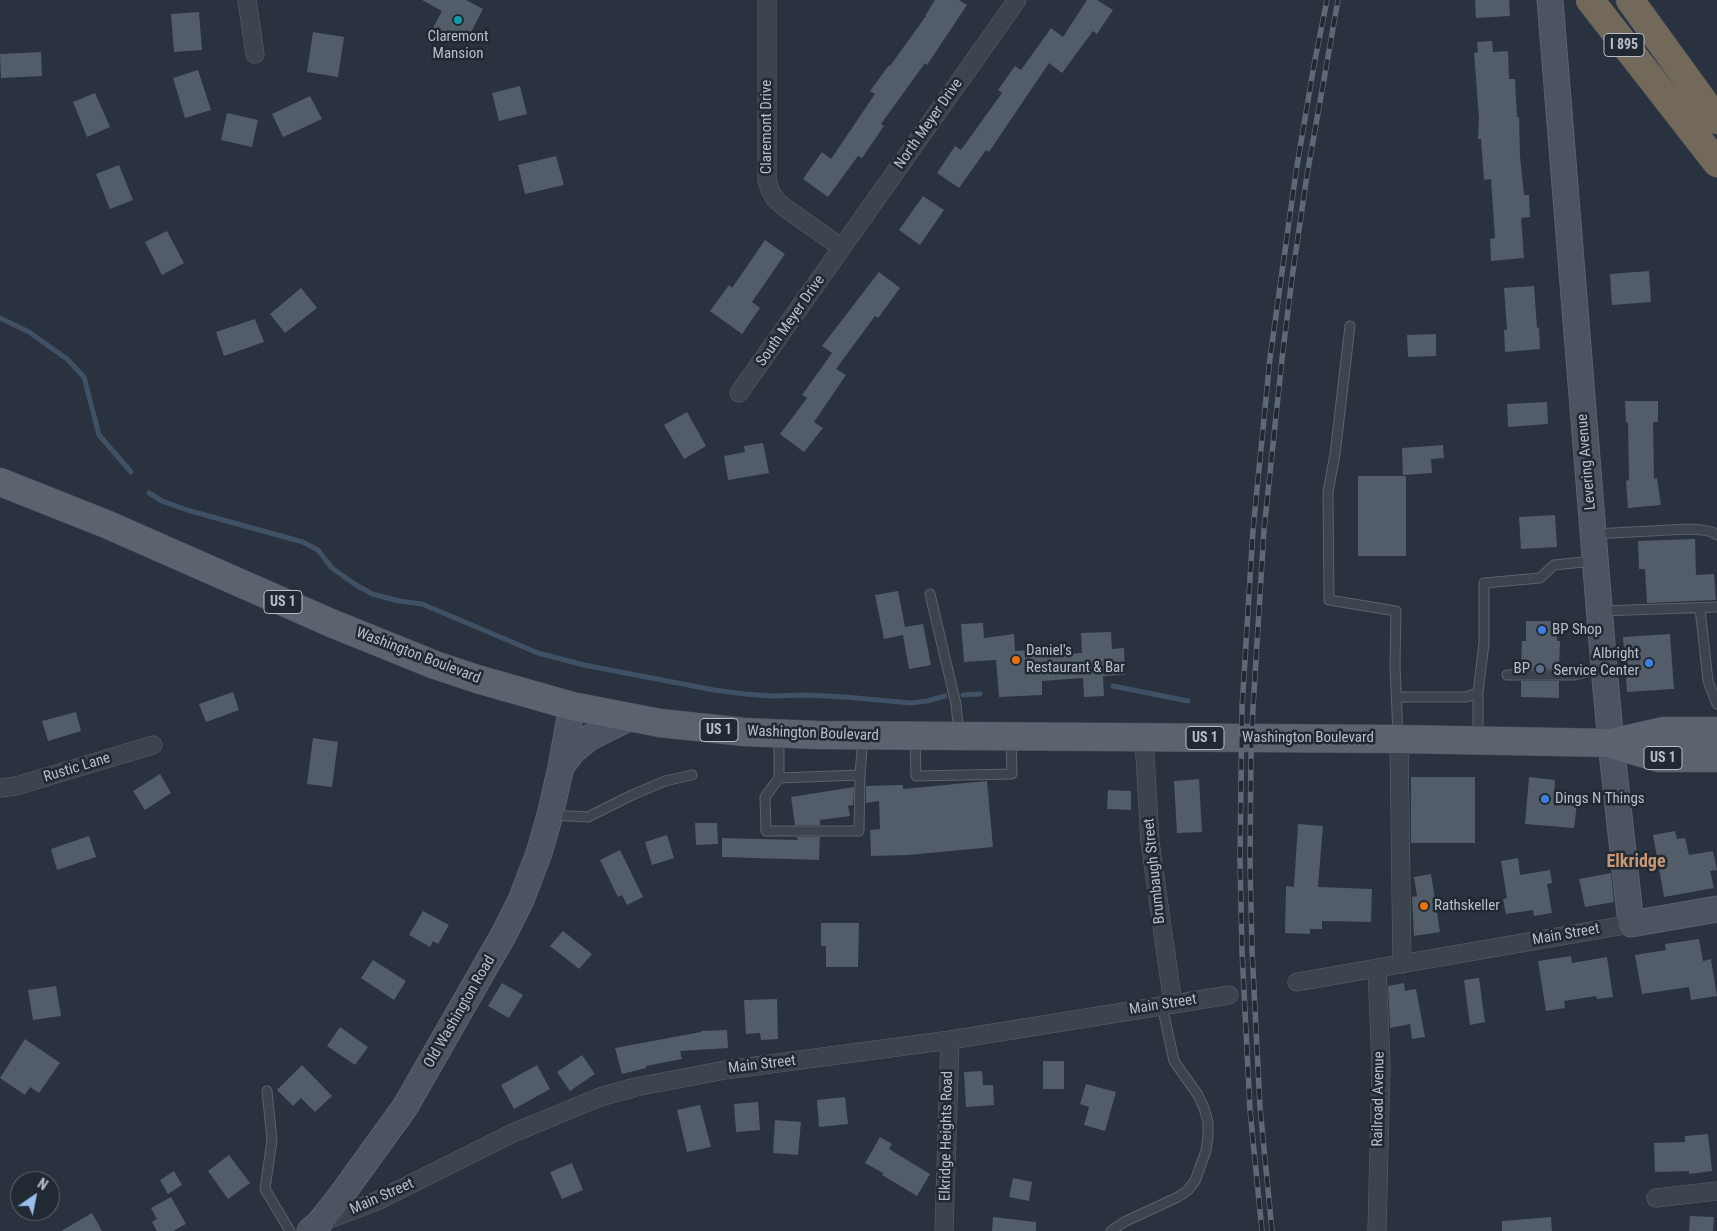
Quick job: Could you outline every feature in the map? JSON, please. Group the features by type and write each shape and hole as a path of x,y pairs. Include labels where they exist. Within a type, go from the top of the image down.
{"highway":[{"name":"I 895","path":"1590,0 1717,162"},
{"name":"I 895","path":"1630,0 1717,120"}],"main road":[{"name":"Washington Boulevard","path":"0,482 106,524 426,662 486,682 572,706 629,718 706,728 779,734 863,736 1399,739 1611,743 1664,731 1717,731"},
{"name":"Washington Boulevard","path":"1611,743 1659,758 1717,758"}],"street":[{"path":"247,0 255,54"},
{"name":"Claremont Drive","path":"767,0 767,180 770,190 775,199 784,207 842,248"},
{"name":"North Meyer Drive","path":"842,248 1017,0"},
{"name":"Levering Avenue","path":"1550,0 1599,611 1631,924"},
{"name":"South Meyer Drive","path":"739,393 842,248"},
{"name":"Old Washington Road","path":"315,1227 376,1148 405,1106 486,968 521,900 539,853 550,815 572,706"},
{"name":"Old Washington Road","path":"561,767 573,751 589,738 629,718"},
{"name":"Brumbaugh Street","path":"1144,738 1150,842 1167,1004"},
{"path":"1399,739 1402,964"},
{"name":"Rustic Lane","path":"0,788 16,786 153,745"},
{"name":"Main Street","path":"1297,982 1717,909"},
{"name":"Railroad Avenue","path":"1376,968 1381,1065 1378,1231"},
{"name":"Main Street","path":"315,1227 377,1202 513,1133 600,1097 636,1087 726,1070 950,1040 1230,995"},
{"name":"Elkridge Heights Road","path":"944,1231 950,1040"},
{"path":"1656,1198 1717,1191"}],"lane":[{"path":"1350,326 1335,454 1328,492 1329,600 1396,611 1399,739"},
{"path":"1593,534 1687,529 1703,530 1717,535"},
{"path":"1478,740 1478,693 1484,643 1484,583 1540,578 1554,565 1595,561"},
{"path":"930,594 956,704 959,736"},
{"path":"1599,611 1717,607"},
{"path":"1700,608 1708,681 1717,704"},
{"path":"1507,675 1574,674 1604,668"},
{"path":"1397,697 1466,698 1478,693"},
{"path":"779,734 779,778 765,797 766,831 859,831 863,736"},
{"path":"915,736 916,776 1012,774 1011,737"},
{"path":"550,815 588,817 657,784 692,775"},
{"path":"779,778 860,775"},
{"path":"1111,1231 1124,1222 1178,1197 1188,1190 1195,1181 1206,1151 1208,1122 1198,1095 1174,1061 1167,1004"},
{"path":"267,1091 272,1140 265,1189 290,1231"}],"building":[{"name":"Claremont Mansion","path":"422,0 466,0 483,9 465,44 433,28 442,11"},
{"path":"935,0 959,0 967,5 927,65 925,63 881,124 884,126 862,158 858,156 828,197 803,179 822,152 831,159 875,94 870,91 926,16"},
{"path":"1087,0 1097,0 1113,10 1097,34 1093,31 1062,73 1049,63 989,152 986,150 959,188 937,173 955,146 961,150 1002,93 998,90 1015,66 1021,70 1051,28 1063,37"},
{"path":"1475,0 1509,0 1510,16 1476,18"},
{"path":"199,12 202,50 174,52 171,14"},
{"path":"313,32 344,37 338,77 307,72"},
{"path":"1492,41 1493,52 1508,51 1509,79 1515,79 1524,195 1529,195 1530,217 1521,218 1524,258 1491,261 1490,239 1495,238 1491,179 1484,180 1481,139 1478,139 1479,118 1474,53 1478,52 1477,42"},
{"path":"41,52 42,76 1,78 0,54"},
{"path":"198,70 211,110 185,118 173,78"},
{"path":"520,86 527,114 499,121 492,93"},
{"path":"95,93 110,127 87,137 73,102"},
{"path":"310,96 322,119 283,137 272,114"},
{"path":"227,113 258,120 252,147 221,140"},
{"path":"556,156 564,185 525,194 518,165"},
{"path":"119,165 133,200 110,209 96,174"},
{"path":"923,196 944,210 920,245 899,230"},
{"path":"167,231 184,263 162,275 145,242"},
{"path":"765,240 785,254 752,302 760,308 742,334 710,311 729,285 732,288"},
{"path":"1649,271 1651,302 1612,305 1610,274"},
{"path":"879,272 900,288 878,318 875,316 836,369 846,375 814,422 823,428 804,452 780,434 807,398 802,395 832,353 822,346"},
{"path":"1534,286 1540,349 1505,352 1504,330 1507,330 1504,288"},
{"path":"301,288 317,308 285,333 270,314"},
{"path":"255,319 264,342 224,356 216,332"},
{"path":"1436,334 1436,356 1408,357 1407,335"},
{"path":"1625,401 1658,401 1658,422 1653,422 1654,479 1657,478 1661,505 1628,508 1626,481 1629,480 1628,422 1626,423"},
{"path":"1547,402 1548,424 1508,427 1507,404"},
{"path":"687,412 706,446 684,459 664,425"},
{"path":"763,443 769,473 728,480 724,456 745,452 744,446"},
{"path":"1443,445 1444,458 1431,459 1432,473 1403,475 1402,448"},
{"path":"1358,476 1406,476 1406,556 1358,556"},
{"path":"1555,515 1557,547 1521,549 1519,517"},
{"path":"1695,539 1696,575 1714,574 1716,600 1647,603 1645,569 1639,569 1638,541"},
{"path":"898,591 905,627 923,624 931,665 909,669 903,635 884,639 875,595"},
{"path":"1526,621 1557,621 1557,641 1560,641 1559,669 1521,669 1522,641 1526,641"},
{"path":"983,623 984,638 1014,634 1015,651 1036,650 1036,656 1082,653 1081,633 1111,632 1112,649 1124,648 1125,675 1103,676 1104,696 1084,697 1083,678 1042,681 1042,695 999,697 996,660 964,662 961,624"},
{"name":"Albright Service Center","path":"1670,634 1674,689 1627,692 1623,637"},
{"path":"1521,681 1559,681 1559,698 1521,697"},
{"path":"233,692 239,710 206,722 199,704"},
{"path":"76,712 81,731 48,741 42,721"},
{"path":"313,738 338,742 332,787 307,784"},
{"path":"160,774 171,793 145,810 133,791"},
{"path":"1411,777 1475,777 1475,843 1411,843"},
{"name":"Dings N Things","path":"1529,777 1555,780 1554,795 1564,795 1563,803 1577,804 1574,828 1525,824"},
{"path":"1199,779 1202,832 1177,833 1174,781"},
{"path":"987,781 993,847 908,855 871,856 870,830 880,829 879,801 866,803 866,786 903,785 903,789"},
{"path":"854,787 853,805 848,806 850,816 820,820 820,825 795,825 791,797"},
{"path":"1108,790 1131,791 1131,810 1107,809"},
{"path":"695,823 717,823 718,844 696,845"},
{"path":"1298,824 1323,826 1318,887 1372,889 1371,922 1322,921 1322,929 1310,929 1310,934 1285,933 1286,886 1294,887"},
{"path":"1675,831 1677,839 1685,838 1689,855 1713,851 1717,870 1710,871 1714,888 1664,897 1653,835"},
{"path":"667,835 674,858 652,865 645,842"},
{"path":"89,836 96,857 57,870 51,849"},
{"path":"797,837 820,837 819,860 722,857 722,838 798,840"},
{"path":"620,850 643,897 627,905 622,895 618,897 600,860"},
{"path":"1518,858 1520,875 1550,870 1552,883 1547,884 1552,913 1534,916 1533,910 1506,914 1503,899 1507,898 1501,861"},
{"path":"1611,873 1614,902 1585,907 1579,879"},
{"name":"Rathskeller","path":"1431,874 1440,932 1414,936 1412,897 1417,896 1414,877"},
{"path":"423,911 449,925 438,944 433,941 430,947 409,935"},
{"path":"821,923 859,923 858,967 826,967 826,946 821,946"},
{"path":"563,931 592,954 579,969 550,946"},
{"path":"1699,939 1703,961 1711,959 1717,996 1691,1000 1689,987 1642,994 1635,955 1666,950 1665,944"},
{"path":"1571,956 1572,963 1607,957 1613,997 1597,999 1596,996 1564,1001 1565,1008 1546,1011 1538,961"},
{"path":"373,960 406,981 394,1000 361,978"},
{"path":"1479,978 1485,1022 1470,1025 1464,980"},
{"path":"502,983 523,995 509,1018 488,1006"},
{"path":"1404,983 1405,991 1416,989 1425,1037 1412,1039 1410,1024 1390,1028 1388,986"},
{"path":"56,986 61,1016 33,1020 28,990"},
{"path":"777,999 778,1039 761,1040 760,1033 746,1034 744,1000"},
{"path":"340,1027 368,1047 355,1065 327,1046"},
{"path":"727,1030 728,1048 680,1051 682,1059 646,1066 646,1068 622,1074 615,1048 701,1031"},
{"path":"25,1039 60,1063 39,1093 30,1087 25,1095 0,1078"},
{"path":"582,1055 595,1074 570,1091 557,1072"},
{"path":"1043,1061 1064,1061 1064,1089 1043,1089"},
{"path":"302,1065 332,1096 315,1112 301,1098 293,1106 277,1090"},
{"path":"537,1065 550,1089 514,1109 501,1085"},
{"path":"982,1071 983,1085 993,1085 994,1105 966,1107 964,1072"},
{"path":"1086,1084 1116,1092 1105,1131 1084,1125 1089,1107 1080,1104"},
{"path":"845,1097 848,1124 819,1127 817,1100"},
{"path":"758,1102 760,1130 736,1132 734,1104"},
{"path":"700,1105 711,1147 687,1152 677,1110"},
{"path":"775,1120 801,1122 798,1155 773,1153"},
{"path":"1708,1134 1712,1171 1689,1174 1689,1171 1655,1172 1654,1143 1685,1142 1685,1136"},
{"path":"880,1137 892,1144 889,1149 930,1174 917,1196 865,1163"},
{"path":"229,1155 250,1183 228,1199 208,1171"},
{"path":"572,1163 583,1190 562,1199 550,1172"},
{"path":"174,1171 182,1185 168,1194 160,1180"},
{"path":"1013,1178 1032,1182 1029,1201 1009,1197"},
{"path":"171,1197 186,1224 173,1231 157,1231 152,1222 157,1219 151,1208"},
{"path":"92,1213 102,1231 61,1231"},
{"path":"1690,1216 1714,1217 1713,1231 1689,1231"},
{"path":"993,1217 1036,1222 1036,1231 992,1231"},
{"path":"1551,1217 1552,1231 1502,1231 1502,1221"}],"waterway":[{"path":"0,318 29,332 67,359 84,377 99,435 131,472"},
{"path":"149,493 162,501 187,510 303,542 318,550 332,568 372,594 399,601 422,604 538,653 584,665 714,690 745,694 845,697 911,703 945,696"},
{"path":"1113,686 1188,701"},
{"path":"963,695 980,694"}],"railway":[{"path":"1262,1231 1250,1110 1242,951 1240,860 1242,708 1253,530 1270,358 1296,172 1327,0"},
{"path":"1272,1231 1260,1107 1252,950 1250,861 1253,708 1264,530 1282,359 1307,175 1338,0"}],"place":[{"name":"Claremont Mansion","path":"458,20"},
{"name":"BP Shop","path":"1542,630"},
{"name":"Daniel's Restaurant & Bar","path":"1016,660"},
{"name":"Albright Service Center","path":"1649,663"},
{"name":"BP","path":"1540,669"},
{"name":"Dings N Things","path":"1545,799"},
{"name":"Rathskeller","path":"1424,906"}],"district":[{"name":"Elkridge","path":"1636,862"}]}
